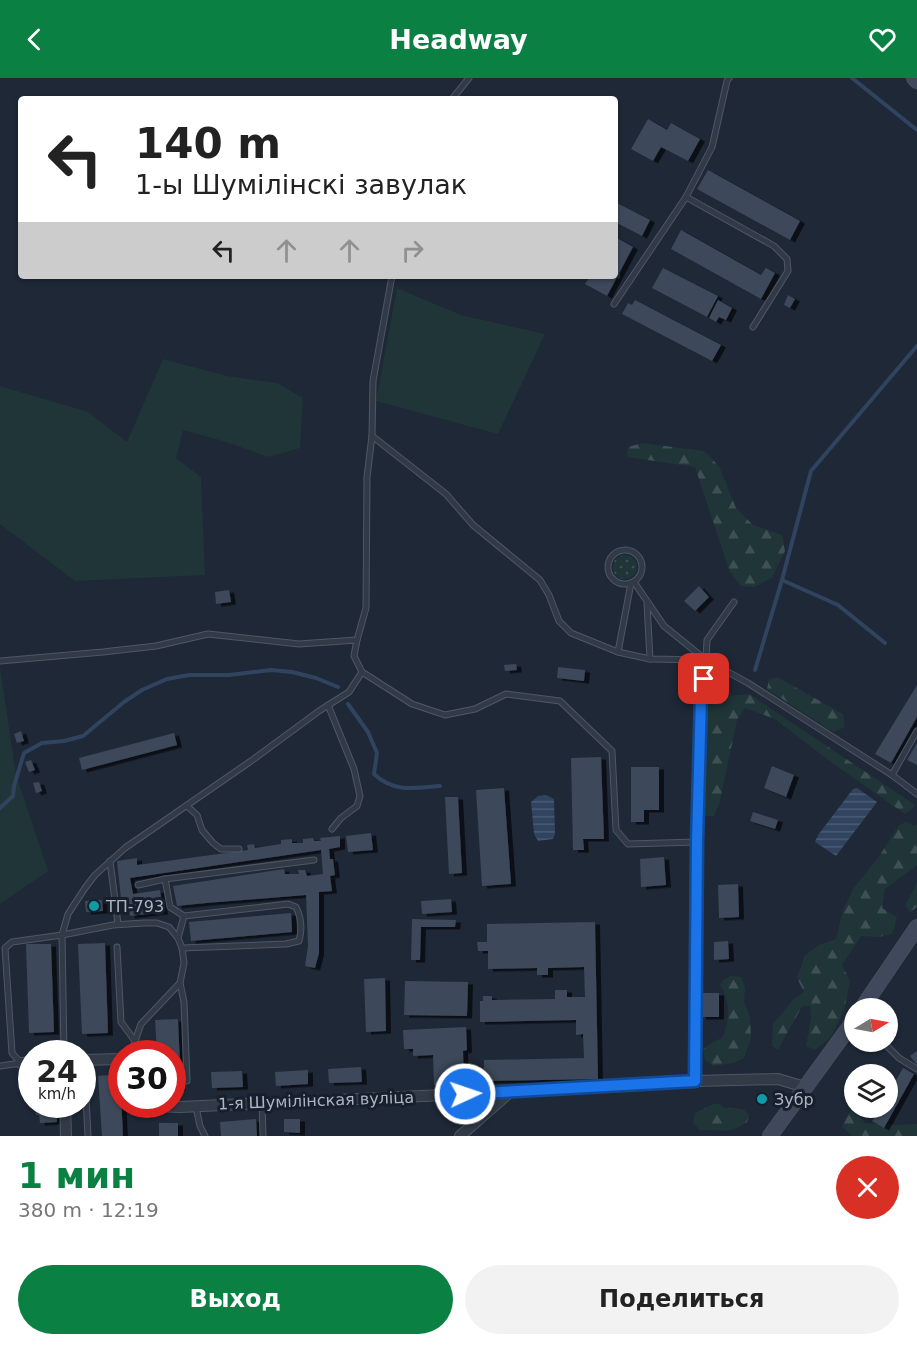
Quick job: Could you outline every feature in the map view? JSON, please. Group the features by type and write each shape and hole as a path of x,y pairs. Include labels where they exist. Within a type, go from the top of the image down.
{"main road":[{"path":"870,998 917,927"},
{"path":"770,1136 844,1034"}],"street":[{"path":"695,1081 697,842 701,697 706,660"},
{"name":"1-я Шумілінская вуліца","path":"186,1106 510,1092 695,1081 778,1079 805,1087"},
{"path":"460,1136 510,1092"},
{"path":"65,1118 66,1136"}],"lane":[{"path":"454,96 469,78"},
{"path":"614,304 686,197 712,147 729,78"},
{"path":"686,197 774,246 787,259 788,271 753,327"},
{"path":"391,279 373,381 372,436 367,477 366,608 354,656 362,672 412,704 445,715 475,709 506,694 560,701 612,751 616,830 628,844 697,842"},
{"path":"372,436 446,494 473,525 540,580 549,595 559,621 570,633 618,652 650,659 706,660"},
{"path":"618,652 633,583 641,574 642,568 638,555 626,550 619,551 609,560 609,573 618,583 633,583"},
{"path":"633,583 664,626 706,660 748,683 892,775 917,794"},
{"path":"647,601 650,659"},
{"path":"706,660 707,640 734,602"},
{"path":"0,662 156,646 208,634 299,644 357,640"},
{"path":"64,1040 62,936 68,914 95,875 124,848 350,692 362,672"},
{"path":"328,705 354,769 360,796 357,806 341,818 332,829"},
{"path":"892,775 917,731"},
{"path":"187,806 197,815 202,830 213,843 221,849 239,849"},
{"path":"138,885 165,879 314,860"},
{"path":"110,861 118,924"},
{"path":"165,879 170,907 184,916 288,904 296,907 300,915 299,941 286,944 182,948"},
{"path":"178,938 184,916"},
{"path":"18,1057 12,1053 5,948 12,942 62,936 118,924 157,923 169,927 178,938 182,948 184,963 180,983 184,1002 187,1081"},
{"path":"117,947 122,1022 134,1040"},
{"path":"135,1040 141,1024 180,983"},
{"path":"894,1052 917,1069"},
{"path":"0,1066 18,1064"},
{"path":"262,1102 263,1136"},
{"path":"195,1106 205,1136"},
{"path":"87,1118 88,1136"}],"green space":[{"path":"397,288 461,315 545,334 498,434 376,401"},
{"path":"163,359 227,376 277,383 303,398 300,448 269,457 183,430 176,458 201,477 205,575 75,581 0,524 0,386 88,412 127,442"},
{"path":"642,443 704,451 719,466 736,508 753,525 782,535 785,551 772,578 754,587 741,586 730,572 695,467 627,457 628,447"},
{"path":"625,555 630,556 636,562 636,572 630,578 625,579 620,578 614,572 613,567 614,562 620,556"},
{"path":"0,668 16,775 48,871 0,904"},
{"path":"777,677 843,714 845,727 833,732 767,689 769,679"},
{"path":"749,694 915,805 913,808 905,814 775,719 745,708 737,720 720,801 714,816 701,816 703,715 711,702 728,696"},
{"path":"906,822 915,826 917,824 917,865 885,889 882,908 897,917 892,934 879,937 861,936 842,965 850,981 846,998 844,998 844,1010 831,1037 815,1050 806,1046 811,1018 810,1006 802,1006 778,1050 772,1046 773,1024 794,999 804,992 797,978 805,955 819,945 836,939 843,911 853,889 878,858 899,825"},
{"path":"917,883 917,907 910,912 905,905"},
{"path":"731,976 741,977 745,988 744,1002 750,1017 751,1038 744,1058 733,1063 713,1066 705,1060 703,1049 722,1038 725,1031 728,1004 720,985 723,980"},
{"path":"713,1104 719,1104 725,1108 743,1109 749,1115 747,1122 735,1129 700,1130 693,1123 695,1113"},
{"path":"846,1118 862,1118 865,1123 917,1124 917,1136 852,1136 842,1127"}],"water":[{"path":"857,788 877,802 836,856 815,842 853,789"},
{"path":"546,795 554,799 555,834 553,839 538,841 534,834 531,802 538,796"}],"building":[{"path":"648,119 667,130 671,123 700,139 688,161 661,147 653,161 631,149"},
{"path":"708,170 800,221 790,240 697,189"},
{"path":"618,204 650,220 642,236 618,224"},
{"path":"681,230 761,275 766,268 775,273 761,299 671,249"},
{"path":"618,239 633,247 618,275"},
{"path":"663,268 718,296 707,317 652,288"},
{"path":"588,279 616,279 607,296 585,284"},
{"path":"788,295 795,299 790,308 784,305"},
{"path":"635,300 721,345 712,361 622,314 628,303 632,305"},
{"path":"718,300 732,308 726,320 719,317 716,322 709,318"},
{"path":"699,586 709,597 695,611 684,601"},
{"path":"229,590 231,602 216,604 215,592"},
{"path":"516,664 517,670 505,671 504,665"},
{"path":"558,667 585,670 584,681 557,678"},
{"path":"917,685 917,717 891,763 875,754"},
{"path":"21,731 24,741 17,743 14,734"},
{"path":"174,733 177,745 82,770 79,758"},
{"path":"917,743 917,765 907,760"},
{"path":"601,757 604,839 583,839 584,850 573,850 571,758"},
{"path":"31,760 35,770 29,772 25,762"},
{"path":"772,766 794,775 786,797 764,788"},
{"path":"631,767 659,767 659,810 644,810 644,822 631,822"},
{"path":"39,782 42,791 36,793 33,783"},
{"path":"504,788 511,884 482,886 476,790"},
{"path":"445,797 458,797 462,873 449,874"},
{"path":"753,812 778,820 775,829 750,821"},
{"path":"371,833 373,850 348,852 346,836"},
{"path":"340,836 340,847 329,849 335,875 330,876 332,891 319,892 319,953 315,968 305,966 308,946 306,895 177,906 173,886 284,869 285,874 299,874 298,870 305,870 307,876 323,874 321,850 130,878 133,894 160,890 163,912 130,916 129,907 122,908 117,861 137,858 137,865 248,850 247,845 254,844 255,848 281,844 281,840 292,839 292,843 303,843 303,839 313,838 314,841 321,841 320,838"},
{"path":"664,857 666,885 641,887 640,859"},
{"path":"738,884 739,917 719,918 718,885"},
{"path":"451,899 452,912 422,914 421,901"},
{"name":"ТП-793","path":"102,900 103,911 86,912 85,901"},
{"path":"291,913 292,932 191,941 189,922"},
{"path":"412,919 456,920 455,927 421,927 420,960 411,960"},
{"path":"595,922 598,1079 485,1081 485,1075 480,1075 480,1068 484,1068 484,1060 584,1058 583,1034 576,1035 576,1020 480,1022 480,1001 483,1001 483,996 492,996 492,1000 555,999 555,990 567,990 567,997 585,997 584,967 548,968 548,975 537,975 537,968 488,969 488,951 478,951 477,942 487,942 487,924"},
{"path":"728,941 729,959 714,960 714,942"},
{"path":"105,943 108,1033 82,1034 78,944"},
{"path":"26,944 51,944 54,1032 29,1033"},
{"path":"385,978 386,1031 366,1032 364,979"},
{"path":"405,981 468,982 467,1016 404,1015"},
{"path":"701,993 719,993 719,1017 701,1017"},
{"path":"178,1019 179,1040 156,1040 155,1020"},
{"path":"466,1027 467,1050 463,1051 464,1083 434,1085 433,1055 413,1056 413,1049 404,1049 403,1030"},
{"path":"917,1051 917,1065 910,1056"},
{"path":"361,1067 362,1082 329,1083 328,1069"},
{"path":"903,1068 914,1074 898,1103 898,1077"},
{"path":"308,1070 308,1084 276,1086 275,1072"},
{"path":"242,1071 243,1087 212,1088 211,1072"},
{"path":"108,1075 108,1118 122,1118 123,1136 102,1136 98,1076"},
{"path":"39,1118 57,1118 57,1122 40,1123"},
{"path":"874,1118 890,1118 884,1128 872,1121"},
{"path":"256,1119 257,1136 221,1136 220,1122"},
{"path":"284,1119 300,1119 300,1133 284,1132"},
{"path":"159,1123 178,1123 178,1136 159,1136"}],"waterway":[{"path":"852,78 917,130"},
{"path":"755,670 811,471 917,346"},
{"path":"782,580 838,605 885,643"},
{"path":"0,808 13,796 24,753 42,743 83,736 124,702 142,690 167,679 189,675 229,675 271,670 316,678 338,687"},
{"path":"348,704 368,732 377,753 374,774 397,787 440,786"}],"place":[{"name":"ТП-793","path":"94,906"},
{"name":"Зубр","path":"762,1099"}],"route":[{"path":"465,1094 695,1081 697,842 701,697 704,679"}]}
